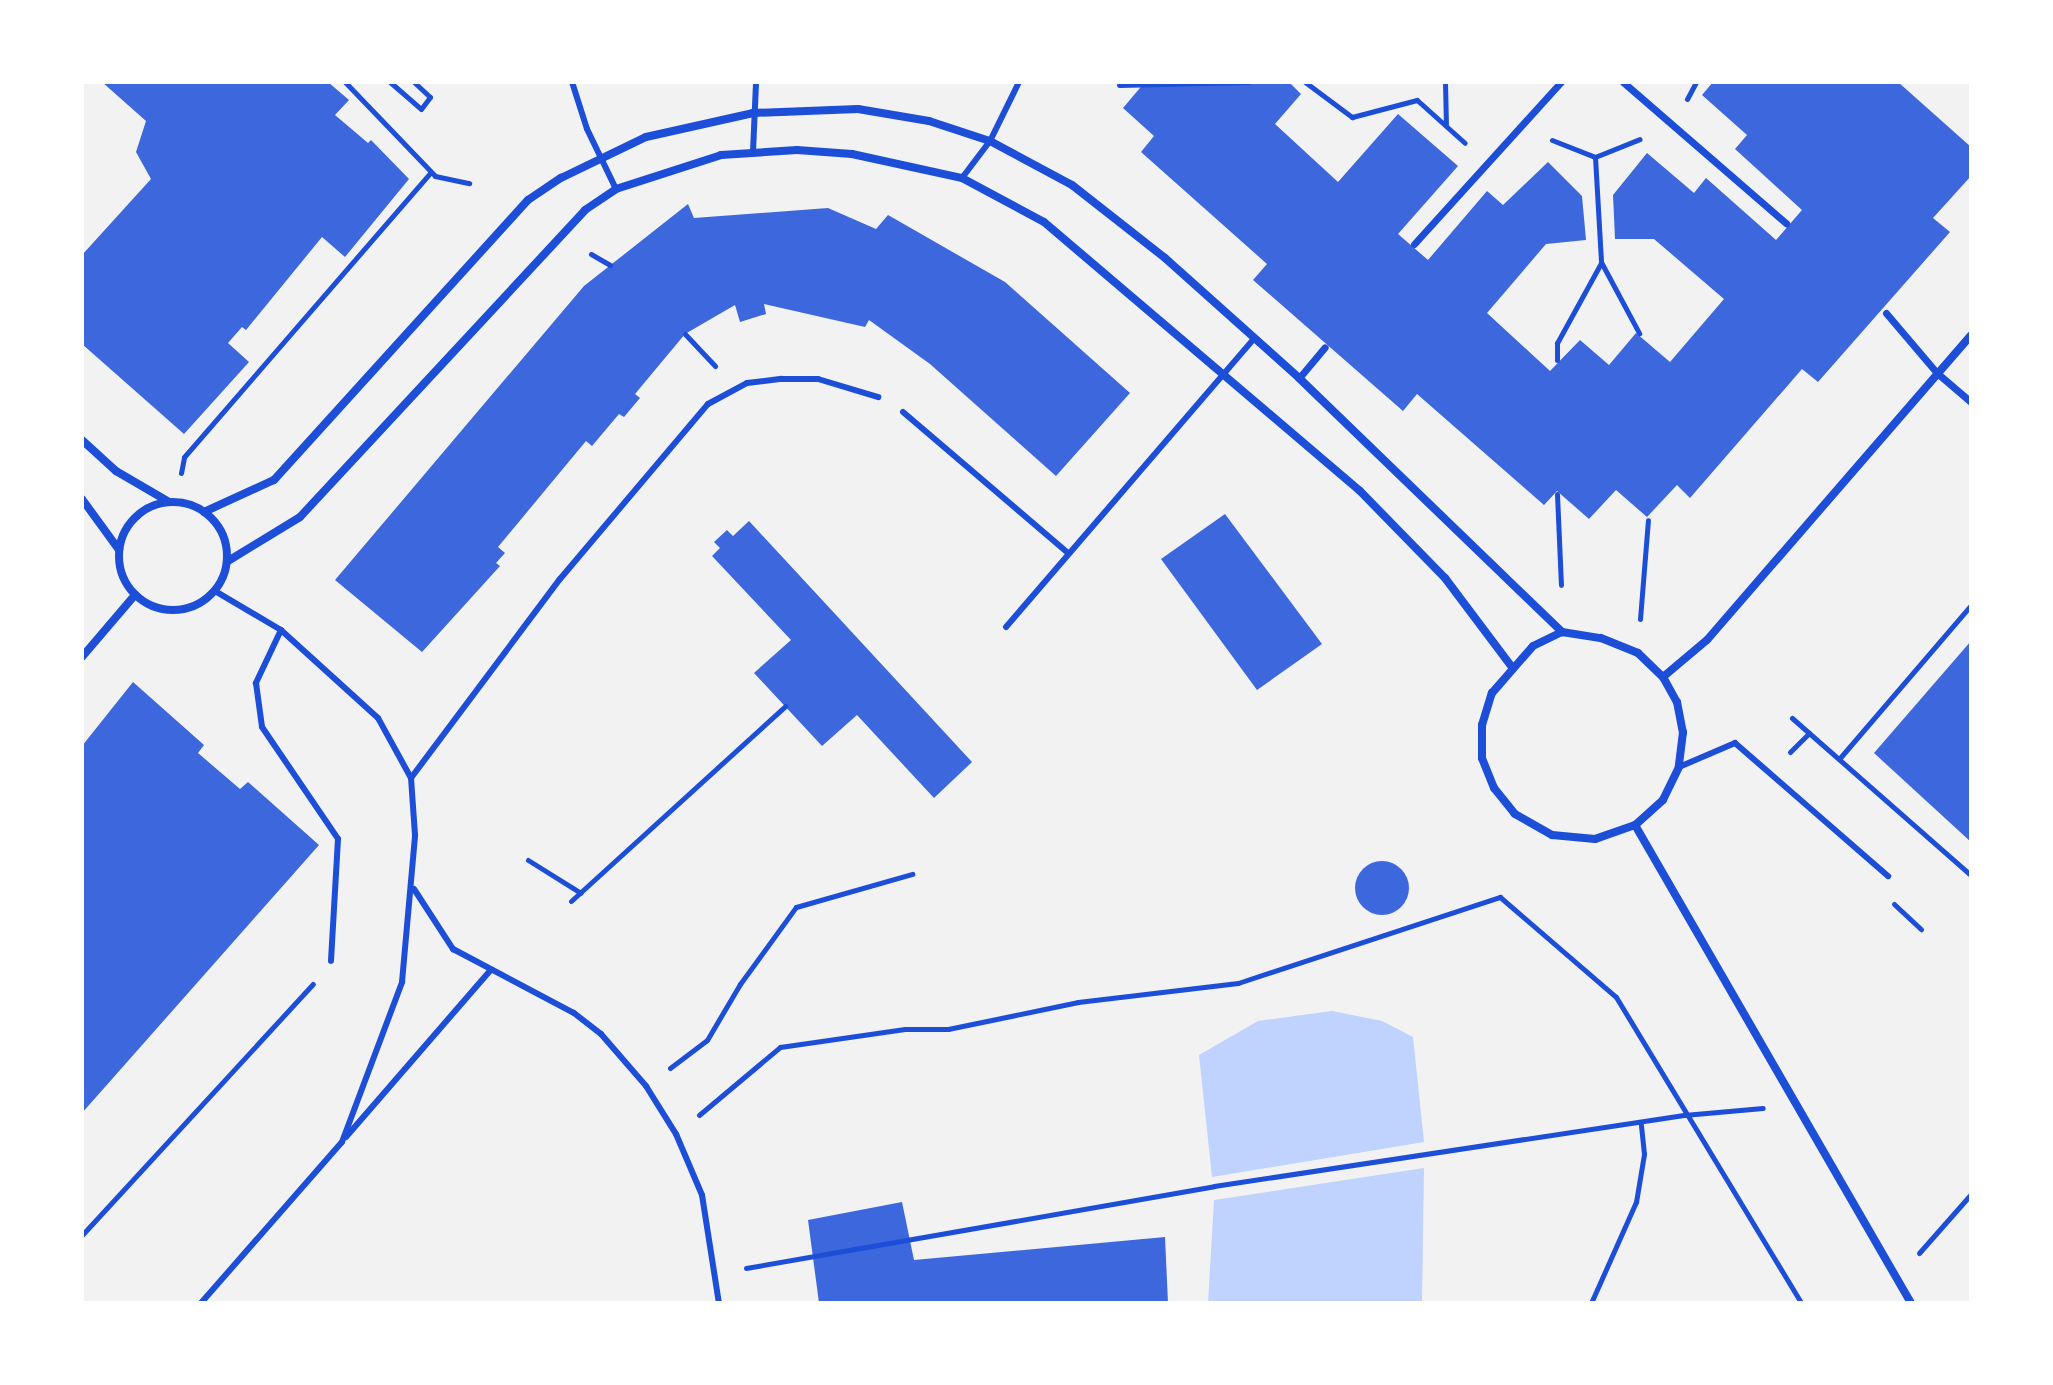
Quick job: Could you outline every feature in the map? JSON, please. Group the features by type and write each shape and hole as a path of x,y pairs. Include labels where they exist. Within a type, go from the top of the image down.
{"street":[{"path":"1414,244 1561,82"},
{"path":"1623,82 1786,223"},
{"path":"204,512 274,480 528,200 600,156 646,137 753,113 870,111 929,121 990,141 1072,185 1299,378 1562,632"},
{"path":"228,561 300,517 585,210 616,189 687,162 753,152 852,154 962,178 1044,222 1226,372 1360,491 1445,578 1511,666"},
{"path":"1886,313 1937,373 1971,402"},
{"path":"1663,677 1707,640 1971,335"},
{"path":"1299,378 1325,347"},
{"path":"82,440 116,471 169,502 204,512 223,533 228,561 215,591 202,602 176,610 150,605 135,595 120,567 119,550 135,517 169,502"},
{"path":"82,499 119,550"},
{"path":"82,657 135,595"},
{"path":"1562,632 1601,638 1638,653 1663,677 1677,702 1683,732 1679,767 1663,800 1635,825 1595,839 1552,835 1515,814 1494,788 1482,758 1482,725 1492,693 1511,666 1533,646 1562,632"},
{"path":"1635,825 1911,1303"}],"lane":[{"path":"572,82 616,189"},
{"path":"753,152 756,82"},
{"path":"962,178 990,141 1019,82"},
{"path":"1006,627 1255,338"},
{"path":"411,778 560,579 708,404 734,387 818,379 878,397"},
{"path":"903,412 1068,553"},
{"path":"215,591 281,630 378,718 411,778 414,889 402,982 342,1142"},
{"path":"281,630 256,683 262,727 338,839 331,961"},
{"path":"1679,767 1735,743 1888,876"},
{"path":"414,889 453,949 574,1013 601,1034 646,1086 676,1134 702,1195 717,1273 719,1303"},
{"path":"201,1303 490,971"}],"path":[{"path":"345,82 431,172 469,183"},
{"path":"390,82 421,109 430,97 414,82"},
{"path":"1119,85 1249,82"},
{"path":"1305,82 1352,117 1417,100 1487,162"},
{"path":"1445,82 1446,125"},
{"path":"1518,126 1595,157 1673,126"},
{"path":"1595,157 1601,262 1639,333"},
{"path":"180,478 184,457 431,172"},
{"path":"591,254 610,265"},
{"path":"1557,360 1557,343 1601,262"},
{"path":"685,334 734,387"},
{"path":"1557,494 1562,632"},
{"path":"1638,653 1648,520"},
{"path":"1839,759 1971,605"},
{"path":"571,901 785,706"},
{"path":"1792,718 1971,875"},
{"path":"528,860 581,893"},
{"path":"646,1086 707,1040 740,984 796,907 912,874"},
{"path":"676,1134 780,1047 905,1029 948,1029 1078,1002 1238,983 1500,897 1616,997 1684,1115 1801,1303"},
{"path":"1893,903 1921,929"},
{"path":"82,1235 331,961"},
{"path":"717,1273 1214,1186 1684,1115 1794,1105"},
{"path":"1591,1303 1636,1202 1644,1154 1641,1123"},
{"path":"1896,1278 1971,1194"}],"water":[{"path":"1332,1011 1382,1021 1413,1037 1424,1142 1212,1177 1199,1055 1258,1021"},
{"path":"1424,1168 1422,1303 1208,1303 1214,1200"}],"building":[{"path":"102,82 328,82 349,100 335,115 368,143 371,140 409,179 345,257 322,237 246,330 242,327 228,343 249,362 184,434 82,344 82,255 151,179 136,152 146,121"},
{"path":"1145,82 1289,82 1301,94 1275,124 1338,182 1398,114 1458,166 1398,234 1428,260 1487,191 1503,205 1548,162 1582,196 1586,240 1546,244 1487,313 1550,371 1580,340 1609,365 1636,333 1670,362 1724,299 1654,239 1615,239 1613,195 1647,153 1694,193 1706,178 1776,240 1802,210 1735,149 1747,135 1702,95 1713,82 1898,82 1971,147 1971,176 1933,218 1950,232 1818,382 1802,369 1690,498 1677,485 1647,517 1616,490 1589,519 1557,491 1544,505 1417,394 1403,411 1253,280 1267,264 1141,152 1154,136 1123,108"},
{"path":"688,204 694,218 828,208 876,229 888,215 1005,282 1130,393 1056,476 930,364 869,320 865,327 764,304 766,314 740,322 735,305 685,334 635,394 640,398 624,417 619,414 592,446 586,441 498,547 505,553 496,563 500,566 422,652 335,580 584,286"},
{"path":"1225,514 1322,644 1257,690 1161,559"},
{"path":"749,521 972,762 934,798 857,715 822,746 754,673 791,640 712,556 720,548 714,542 727,530 733,536"},
{"path":"1971,641 1971,842 1874,753"},
{"path":"133,682 204,745 198,753 240,789 248,782 319,845 82,1113 82,746"},
{"path":"1382,861 1401,869 1409,888 1401,907 1382,915 1363,907 1355,888 1363,869"},
{"path":"902,1202 914,1260 1165,1237 1168,1303 819,1303 808,1220"}]}
